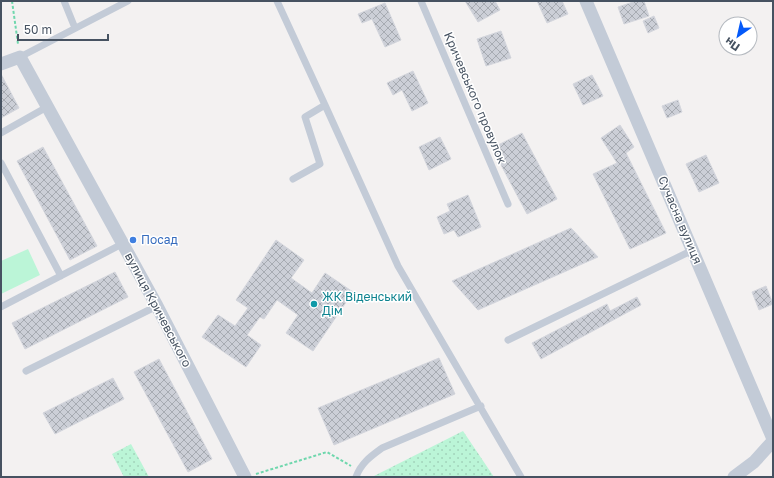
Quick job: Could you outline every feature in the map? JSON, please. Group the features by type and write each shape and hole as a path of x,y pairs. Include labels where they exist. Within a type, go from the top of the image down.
{"street":[{"name":"Сучасна вулиця","path":"586,1 773,440"},
{"path":"1,64 20,58"},
{"name":"вулиця Кричевського","path":"20,58 157,306 245,477"},
{"path":"734,477 754,462 773,440"}],"lane":[{"path":"64,1 75,28"},
{"path":"20,58 128,1"},
{"path":"278,1 398,266 521,477"},
{"name":"Кричевського провулок","path":"421,1 508,204"},
{"path":"293,179 320,164 306,117 325,105"},
{"path":"1,133 47,108"},
{"path":"1,163 61,276"},
{"path":"2,307 122,244"},
{"path":"508,340 693,250"},
{"path":"26,371 157,306"},
{"path":"358,474 369,457 382,448 481,406"}],"path":[{"path":"12,1 20,58"},
{"path":"245,477 327,452 358,474"}],"green space":[{"path":"28,249 40,275 1,294 1,261"},
{"path":"463,431 494,477 372,477"},
{"path":"131,444 149,477 124,477 112,454"}],"building":[{"path":"465,1 495,1 500,10 478,22"},
{"path":"537,1 562,1 568,14 547,23"},
{"path":"636,1 644,1 649,16 624,24 618,7"},
{"path":"385,3 401,40 385,47 372,19 362,23 358,14"},
{"path":"654,16 659,28 648,33 643,21"},
{"path":"501,31 511,58 486,66 477,39"},
{"path":"413,71 428,103 412,111 402,90 393,95 387,83"},
{"path":"1,74 19,108 1,118"},
{"path":"592,75 603,96 583,105 573,84"},
{"path":"678,100 682,112 667,118 662,106"},
{"path":"620,125 634,147 626,153 666,233 630,249 593,174 617,163 601,138"},
{"path":"522,133 557,199 527,214 492,148"},
{"path":"440,137 451,159 429,170 419,147"},
{"path":"43,147 97,246 70,260 17,161"},
{"path":"706,155 719,183 699,192 686,164"},
{"path":"468,195 481,227 458,237 454,230 444,234 437,217 450,211 447,204"},
{"path":"571,228 598,257 478,310 452,281"},
{"name":"ЖК Віденський Дім","path":"276,240 304,260 291,278 312,293 325,273 353,292 313,351 286,333 298,315 277,300 264,319 260,317 247,335 261,345 246,367 202,337 218,315 235,326 248,308 236,300"},
{"path":"115,272 128,297 25,349 12,323"},
{"path":"766,286 773,304 759,310 752,292"},
{"path":"637,297 641,305 541,359 532,343 607,304 610,311"},
{"path":"439,358 455,394 334,445 318,408"},
{"path":"159,359 212,459 188,472 134,372"},
{"path":"113,378 124,399 55,434 43,413"}],"place":[{"name":"Посад","path":"133,240"},
{"name":"ЖК Віденський Дім","path":"314,304"}]}
